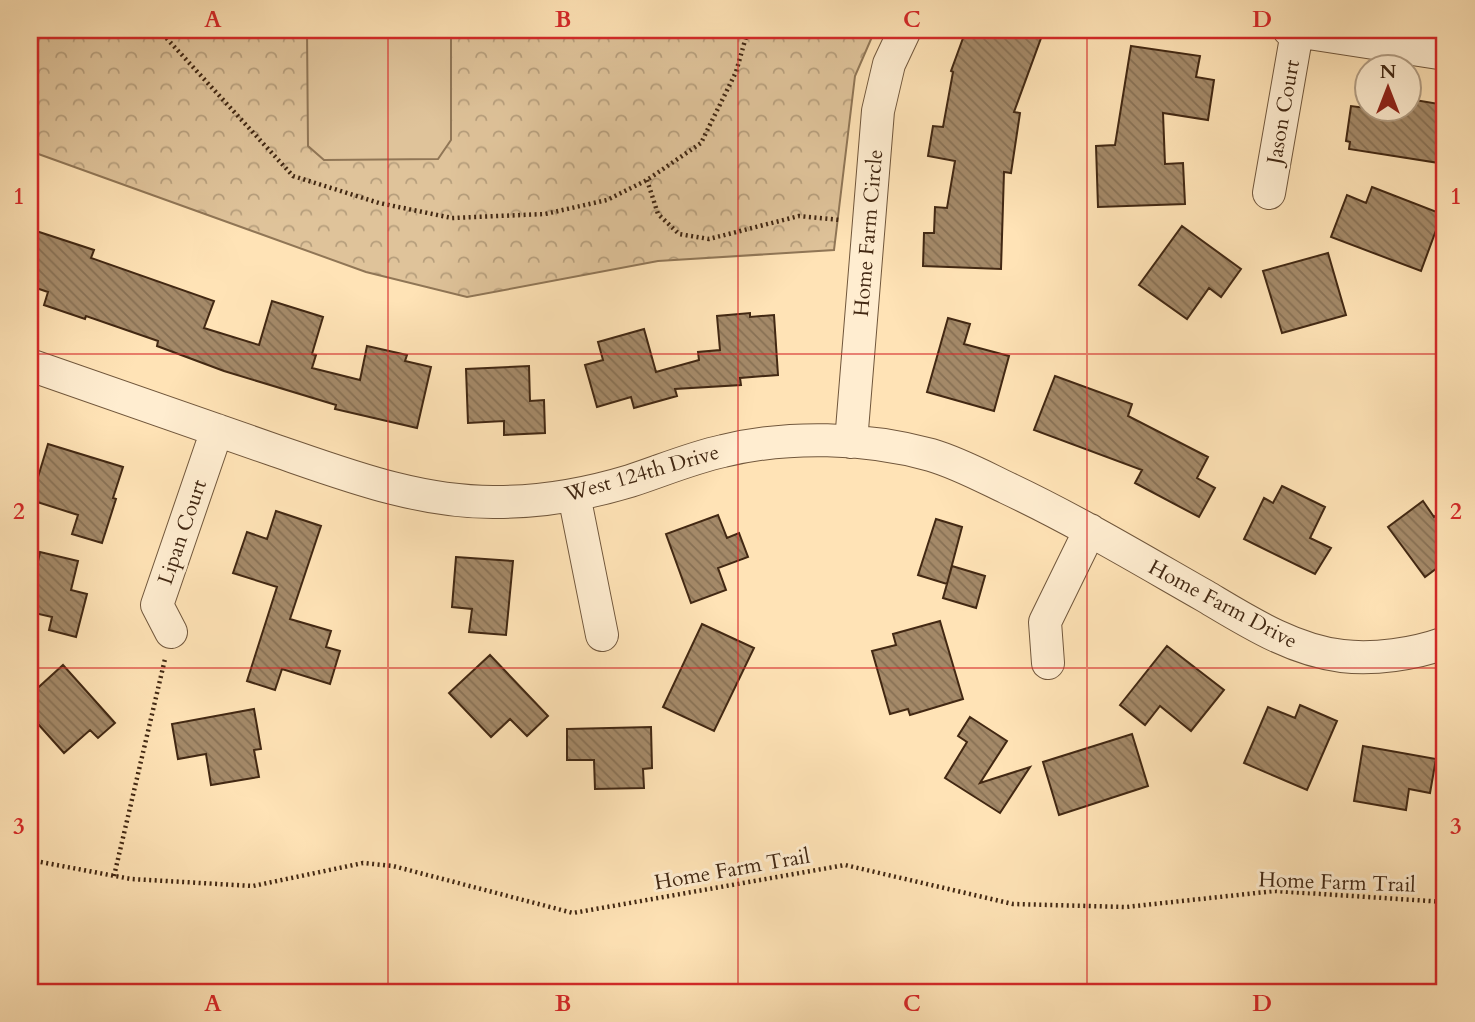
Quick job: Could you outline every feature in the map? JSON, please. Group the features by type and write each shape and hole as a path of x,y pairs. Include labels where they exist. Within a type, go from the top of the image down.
{"street":[{"name":"Home Farm Circle","path":"851,442 878,111 889,64 905,30"},
{"path":"1293,31 1345,34 1445,54"},
{"name":"Jason Court","path":"1269,193 1293,31"},
{"name":"West 124th Drive","path":"30,365 374,484 421,495 498,502 574,495 629,481 724,450 763,444 851,442 932,455 960,465 1090,530"},
{"name":"Lipan Court","path":"171,632 157,605 217,430"},
{"path":"574,495 602,635"},
{"path":"1048,663 1045,622 1090,530"},
{"name":"Home Farm Drive","path":"1090,530 1235,614 1309,649 1340,656 1361,657 1413,652 1445,643"}],"path":[{"path":"159,30 293,176 379,203 453,218 545,214 607,200 648,180 701,144 736,72 748,30"},
{"path":"648,180 658,214 679,234 709,239 799,216 868,223"},
{"path":"114,876 171,632"},
{"name":"Home Farm Trail","path":"30,860 114,876 203,885 253,886 363,863 393,866 573,914 845,865 1013,904 1126,907 1275,891 1445,902"}],"green space":[{"path":"30,30 875,30 855,76 834,250 658,261 467,297 366,272 30,151"},
{"path":"307,30 451,30 451,140 438,159 324,160 308,146"}],"building":[{"path":"966,30 1044,30 1014,112 1020,113 1011,173 1004,172 1001,269 923,266 924,233 934,233 935,207 947,208 955,161 928,156 933,126 943,127 953,72 951,71"},
{"path":"1131,46 1200,56 1196,77 1214,80 1208,120 1163,113 1165,164 1183,163 1185,204 1098,207 1096,146 1115,145"},
{"path":"1422,101 1445,105 1439,163 1349,149 1350,142 1346,141 1351,106 1352,122 1422,122"},
{"path":"1372,187 1442,214 1421,271 1331,237 1347,195 1366,203"},
{"path":"1182,226 1241,269 1221,297 1209,288 1187,319 1139,285"},
{"path":"30,229 94,250 91,258 214,301 204,328 259,345 272,301 323,317 312,354 316,355 312,368 360,380 367,346 407,355 405,361 431,367 417,428 335,409 336,405 224,371 157,346 158,341 86,316 85,319 44,305 48,292 30,286"},
{"path":"1328,253 1346,315 1282,333 1263,271"},
{"path":"750,313 750,317 774,315 778,375 740,378 741,385 675,389 677,396 634,408 631,397 597,407 585,365 603,360 598,342 644,329 656,372 699,360 698,352 720,350 717,316"},
{"path":"948,318 970,324 964,344 1009,356 994,411 927,392"},
{"path":"529,366 530,401 544,400 545,433 504,435 504,421 468,423 466,369"},
{"path":"1055,376 1132,404 1128,416 1208,457 1197,478 1215,488 1199,517 1135,483 1142,470 1034,430"},
{"path":"48,444 123,467 102,543 72,534 78,515 31,500"},
{"path":"1282,486 1325,507 1310,538 1331,548 1315,574 1244,539 1264,498 1273,503"},
{"path":"1423,501 1434,517 1445,508 1445,562 1425,577 1388,527"},
{"path":"276,511 321,526 290,619 331,631 326,647 340,651 330,684 282,669 275,690 247,681 277,587 233,573 247,532 267,539"},
{"path":"718,515 727,538 739,533 748,557 718,568 726,590 691,603 666,534"},
{"path":"936,519 962,527 947,584 918,575"},
{"path":"40,552 78,561 71,590 87,594 76,637 49,630 52,617 30,612 30,564 37,566"},
{"path":"456,557 513,561 506,635 469,632 472,609 452,607"},
{"path":"952,566 985,576 976,608 943,598"},
{"path":"940,621 963,699 910,715 908,709 890,714 872,651 896,645 893,634"},
{"path":"702,624 754,648 714,731 663,707"},
{"path":"1167,646 1224,690 1191,731 1160,706 1145,725 1120,705"},
{"path":"490,655 548,716 527,736 510,719 491,737 449,693"},
{"path":"63,665 115,723 98,738 90,730 64,753 30,715 30,695"},
{"path":"1300,705 1337,721 1307,790 1244,763 1268,707 1295,718"},
{"path":"254,709 261,749 254,750 259,777 211,785 206,754 178,759 172,724"},
{"path":"970,717 1007,741 980,783 1030,767 1000,813 945,778 967,742 958,736"},
{"path":"651,727 652,768 643,769 644,788 595,789 594,760 567,760 567,729"},
{"path":"1132,734 1148,786 1059,815 1043,762"},
{"path":"1363,746 1436,759 1430,793 1409,789 1406,810 1354,801"}]}
